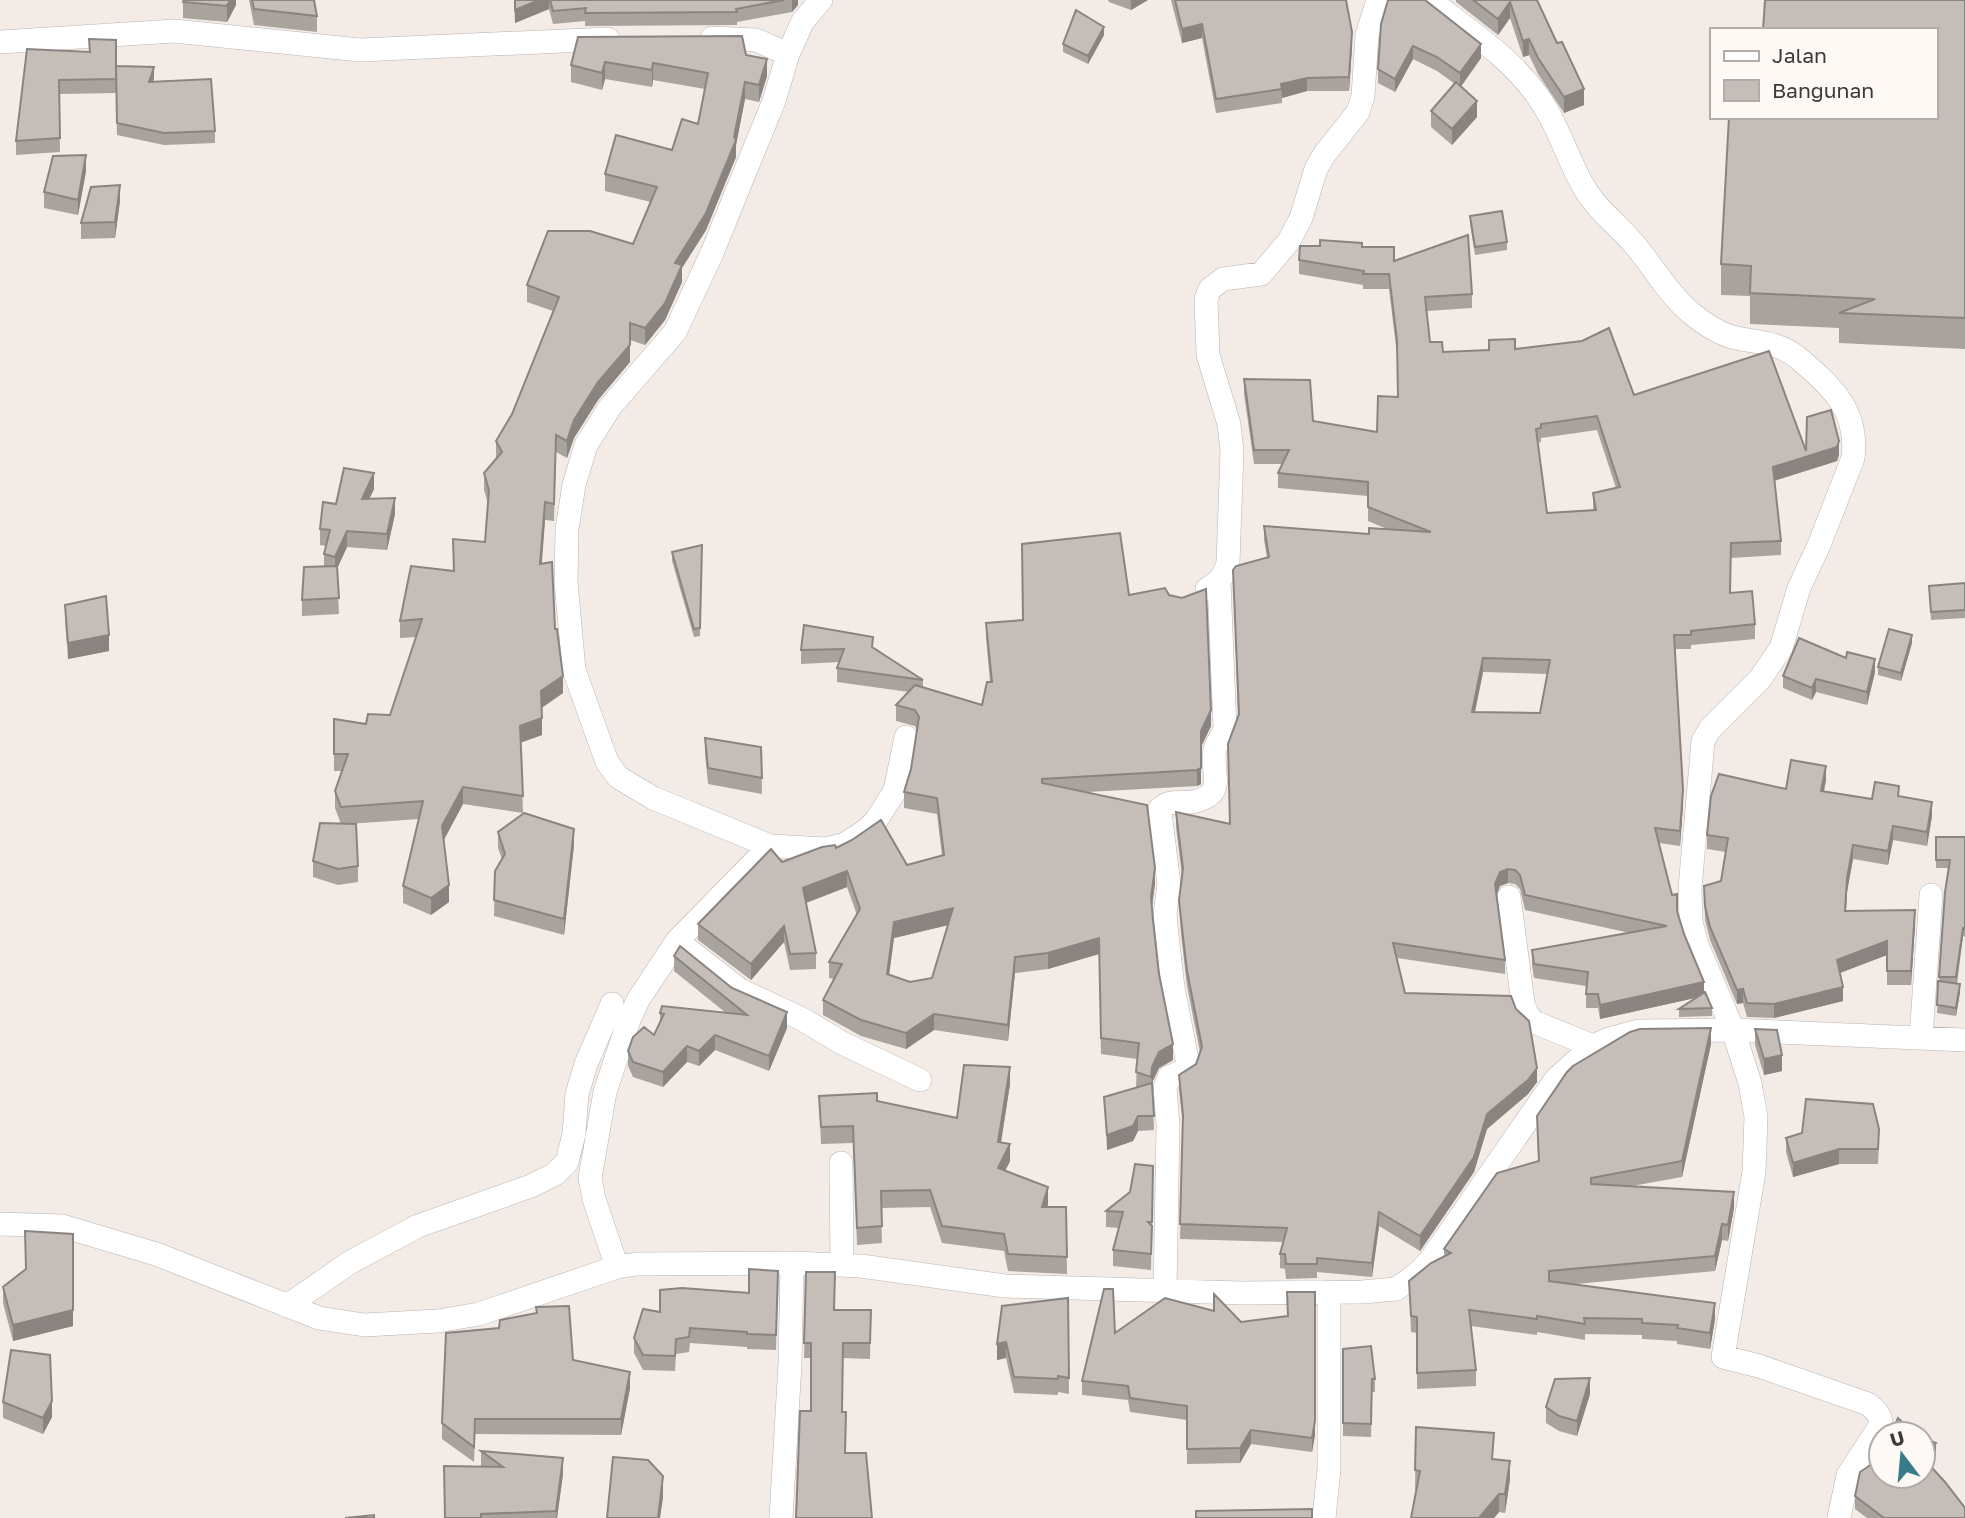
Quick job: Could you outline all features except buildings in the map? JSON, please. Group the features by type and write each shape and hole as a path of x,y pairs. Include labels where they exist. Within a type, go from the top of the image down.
{"street":[{"path":"821,0 803,21 788,54 774,100 712,253 675,332 610,407 586,445 574,485 566,529 566,582 574,670 607,762 618,777 653,797 770,846 826,849 845,844 864,832 875,822 895,791 906,737"},
{"path":"1183,598 1219,582 1225,575 1227,563 1232,451 1229,424 1208,355 1206,299 1210,289 1223,279 1261,274 1289,241 1301,218 1316,169 1358,112 1365,77 1367,34 1378,0"},
{"path":"1430,0 1514,68 1537,95 1554,123 1591,199 1691,313 1731,336 1767,342 1788,351 1837,395 1849,416 1854,446 1850,466 1819,545 1798,588 1781,648 1760,679 1710,729 1703,741 1689,905 1697,945 1733,1030 1750,1083 1756,1117 1754,1172 1723,1357 1743,1361 1868,1404 1877,1411 1881,1420 1880,1426 1848,1475 1845,1513"},
{"path":"0,42 174,31 360,50 628,38"},
{"path":"695,38 756,40 788,54"},
{"path":"1165,1292 1168,1125 1165,1088 1169,1077 1184,1071 1188,1064 1173,988 1167,935 1165,914 1169,884 1160,813 1162,806 1166,804 1189,803 1208,796 1216,786 1216,749 1225,729 1219,582"},
{"path":"617,1267 590,1186 604,1092 628,1020 677,941 770,846"},
{"path":"1921,1037 1931,895"},
{"path":"1509,897 1523,1003 1527,1014 1534,1021 1593,1046"},
{"path":"677,941 740,990 920,1080"},
{"path":"287,1306 349,1263 418,1226 531,1186 555,1174 567,1162 574,1134 577,1094 586,1064 612,1004"},
{"path":"0,1224 62,1226 156,1254 319,1318 364,1325 438,1321 479,1314 617,1267 637,1264 842,1265 1005,1286 1165,1292 1329,1292 1396,1289 1429,1262 1556,1079 1593,1046 1609,1038 1638,1031 1733,1030 1965,1040"},
{"path":"841,1163 842,1265"},
{"path":"781,1518 790,1363 792,1263"},
{"path":"1324,1518 1329,1469 1329,1292"}]}
